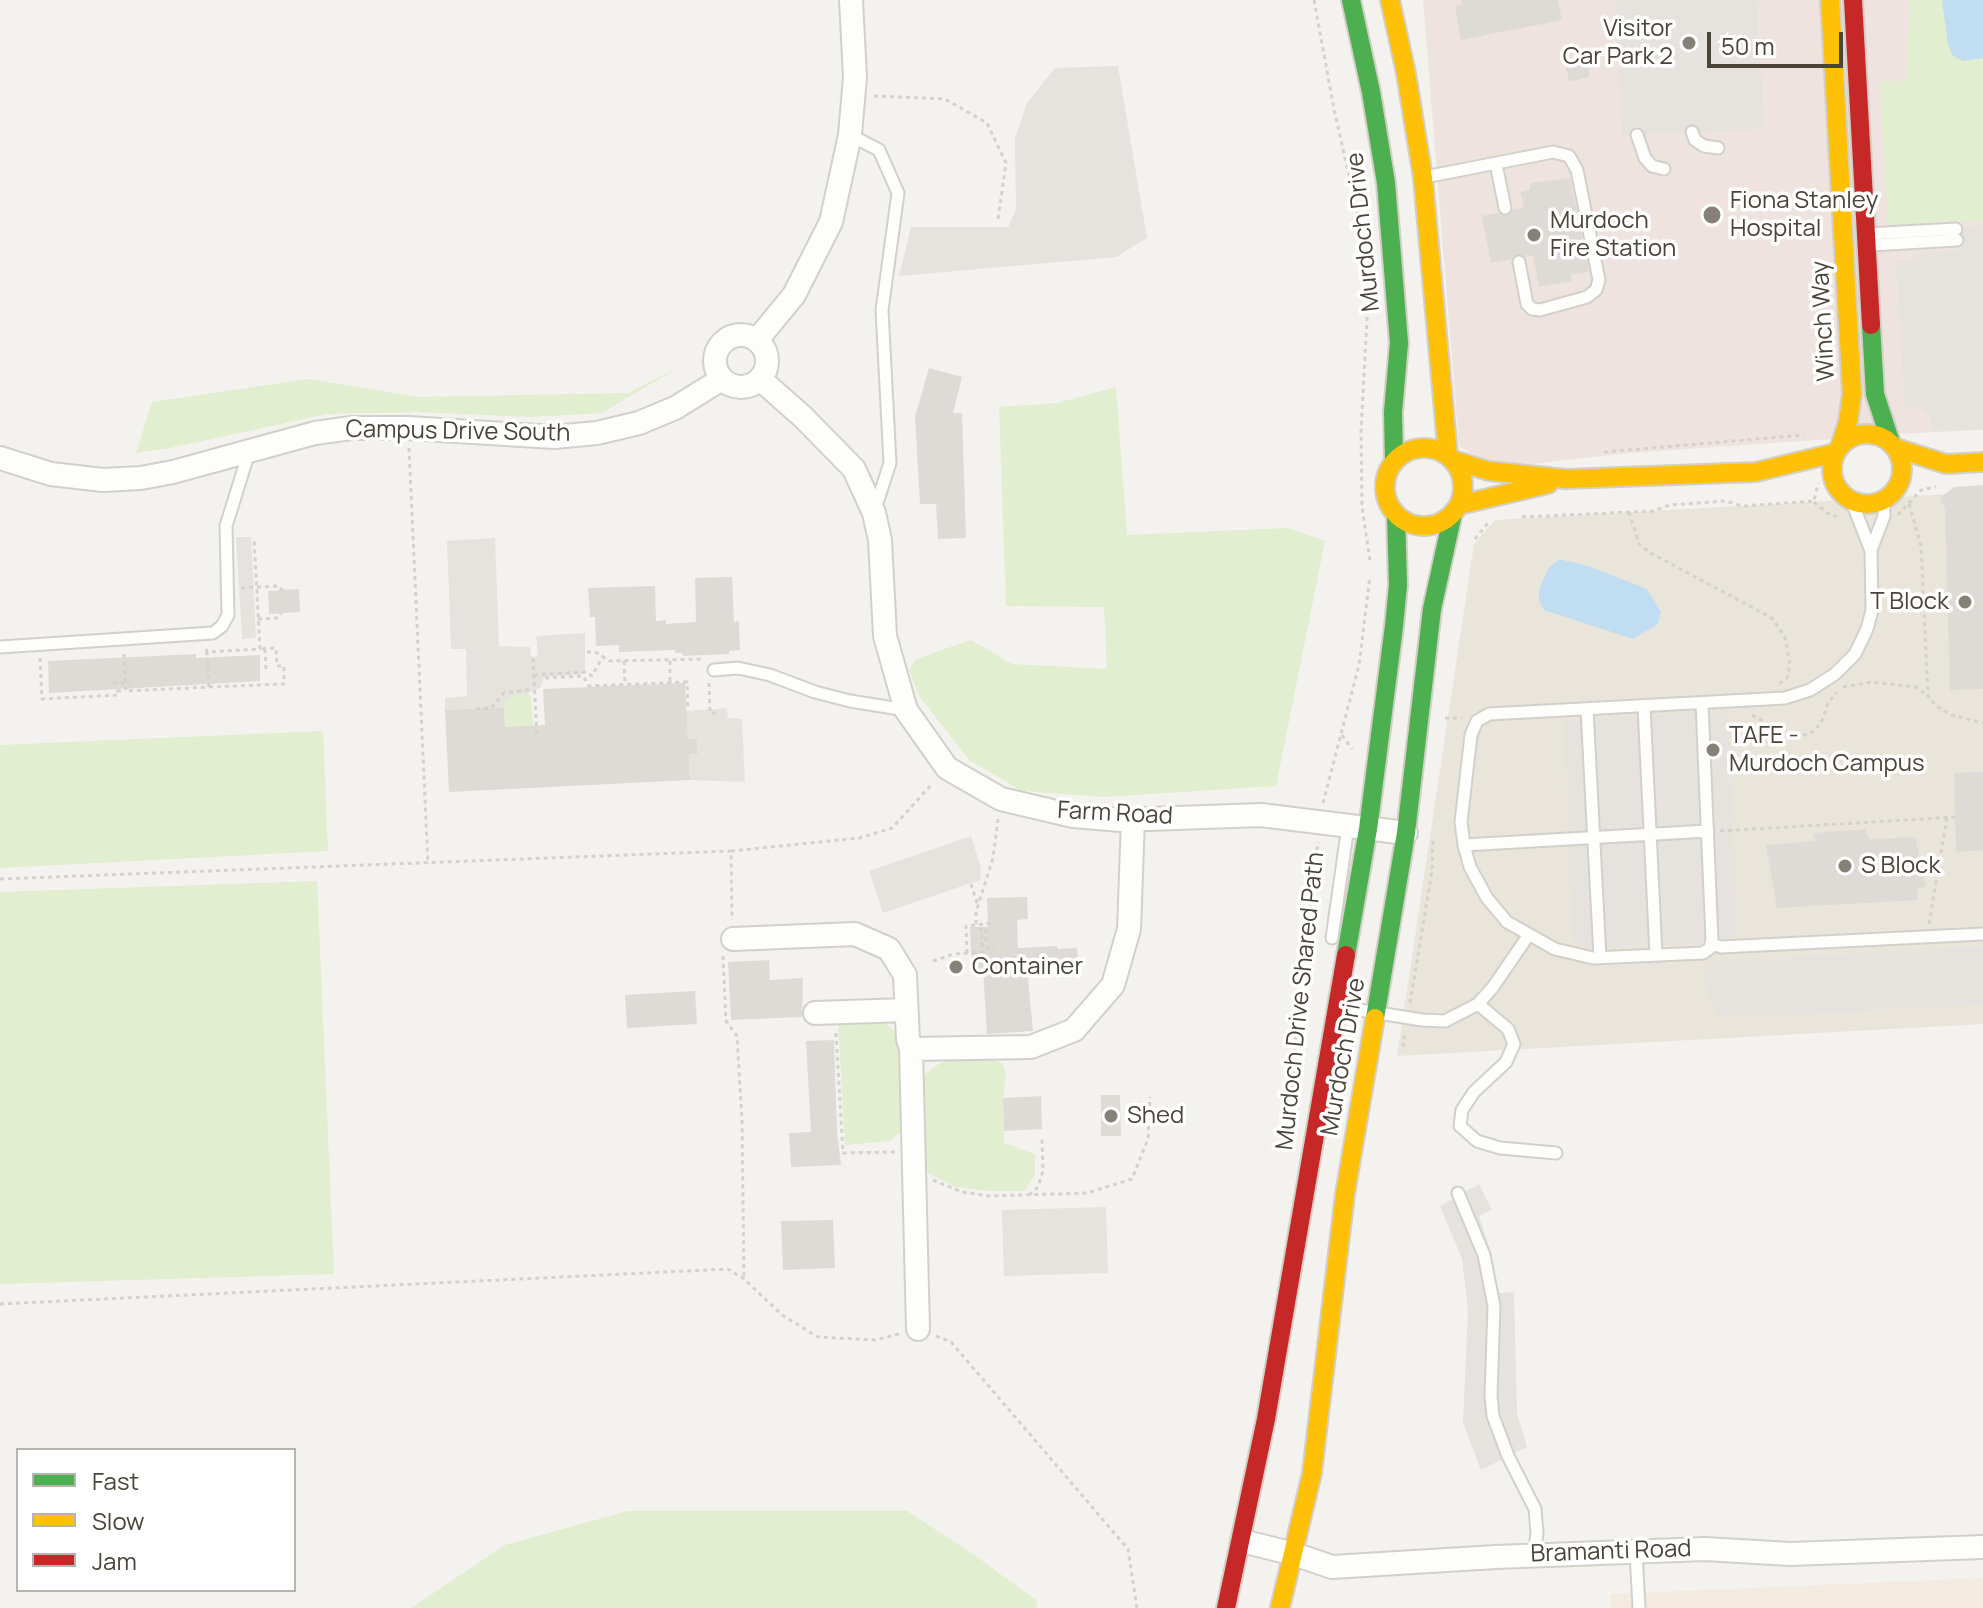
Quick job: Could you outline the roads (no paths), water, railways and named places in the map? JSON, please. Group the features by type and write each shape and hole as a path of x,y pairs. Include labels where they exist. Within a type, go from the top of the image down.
{"main road":[{"name":"Murdoch Drive","path":"1280,1608 1304,1515 1314,1458 1345,1194 1406,833 1432,609 1463,480 1450,458 1442,417 1405,180 1371,92 1351,0"},
{"name":"Murdoch Drive","path":"1226,1608 1242,1541 1340,1000 1358,827 1373,773 1388,681 1398,585 1396,515 1385,494 1388,471 1394,461 1393,412 1399,343 1406,73 1390,0"},
{"name":"Winch Way","path":"1830,0 1852,394 1848,422 1837,450"},
{"name":"Winch Way","path":"1853,0 1869,240 1875,394 1893,446"},
{"path":"1394,461 1403,453 1426,448 1489,471 1566,479 1756,472 1837,450 1849,439 1861,434 1874,435 1893,446 1946,464"},
{"path":"1893,446 1902,461 1902,475 1895,499"},
{"path":"1837,450 1832,477 1847,505"},
{"path":"1756,472 1813,488 1847,505 1865,505 1895,499 1920,476 1946,464 1983,462"},
{"path":"1396,515 1418,526 1431,526 1444,521 1456,509 1566,479"}],"street":[{"path":"757,340 794,295 831,222 850,135 854,95 851,0"},
{"path":"740,335 757,340 767,359 766,370 760,379 744,387 734,387 722,379 716,371 714,358 723,341 740,335"},
{"name":"Campus Drive South","path":"0,458 51,474 103,480 162,474 321,431 351,428 408,428 554,437 597,433 639,423 675,408 722,379"},
{"name":"Farm Road","path":"760,379 854,469 874,513 880,540 885,636 906,710 947,768 1001,799 1073,816 1133,819 1261,815 1406,833"},
{"path":"911,1049 1031,1047 1074,1030 1113,985 1129,929 1133,819"},
{"path":"733,939 855,934 889,949 905,975 911,1049 918,1329"},
{"path":"825,1012 906,1010"},
{"name":"Bramanti Road","path":"1242,1541 1332,1567 1705,1549 1790,1554 1983,1547"}],"lane":[{"path":"1860,110 1840,146 1863,165"},
{"path":"1692,132 1695,140 1704,146 1718,148"},
{"path":"850,135 879,150 898,193 882,310 890,463 874,513"},
{"path":"1637,135 1645,158 1652,166 1664,169"},
{"path":"1405,180 1553,152 1569,156 1577,170 1599,280 1596,290 1587,297 1540,310 1532,309 1527,304 1519,262"},
{"path":"1496,164 1505,208"},
{"path":"1957,235 1919,248 1869,240 1957,235"},
{"path":"0,647 213,633 222,626 228,615 226,526 249,451"},
{"path":"1702,703 1711,944 1703,953 1600,958 1555,949 1507,922 1487,898 1470,867 1464,845 1461,822 1471,735 1477,721 1489,714 1785,698 1810,690 1835,674 1855,654 1867,629 1872,610 1871,551 1884,516 1895,499"},
{"path":"1847,505 1871,551"},
{"path":"711,670 738,668 850,701 906,710"},
{"path":"1644,706 1656,955"},
{"path":"1587,709 1600,958"},
{"path":"1331,945 1358,827"},
{"path":"1464,845 1708,831"},
{"path":"1711,944 1721,947 1983,934"},
{"path":"1329,960 1340,1000 1375,1013 1445,1021 1478,1004 1528,936"},
{"path":"1478,1004 1508,1029 1514,1044 1506,1062 1474,1092 1462,1110 1460,1126 1477,1141 1500,1148 1556,1153"},
{"path":"1458,1193 1484,1255 1494,1306 1493,1416 1508,1456 1535,1509 1537,1533 1534,1555"},
{"path":"1636,1552 1639,1608"}],"water":[{"path":"1942,0 1983,0 1983,58 1963,61 1953,56 1948,44"},
{"path":"1559,559 1588,566 1647,589 1661,612 1658,624 1633,639 1544,610 1539,601 1539,590 1548,569"}],"place":[{"name":"Visitor Car Park 2","path":"1689,43"},
{"name":"Fiona Stanley Hospital","path":"1712,215"},
{"name":"Murdoch Fire Station","path":"1534,235"},
{"name":"T Block","path":"1965,602"},
{"name":"TAFE - Murdoch Campus","path":"1713,750"},
{"name":"S Block","path":"1845,866"},
{"name":"Container","path":"956,967"},
{"name":"Shed","path":"1111,1116"}]}
